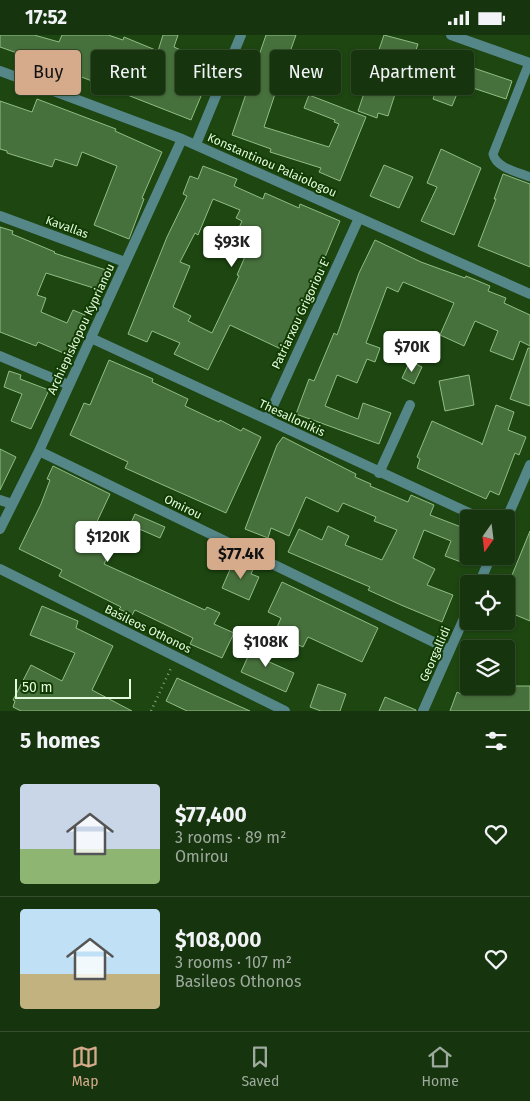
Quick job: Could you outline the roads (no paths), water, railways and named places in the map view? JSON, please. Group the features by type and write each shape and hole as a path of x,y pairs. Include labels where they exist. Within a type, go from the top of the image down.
{"street":[{"path":"196,144 241,35"},
{"path":"451,35 530,63"},
{"name":"Konstantinou Palaiologou","path":"0,71 196,144 530,294"},
{"name":"Archiepiskopou Kyprianou","path":"0,529 39,451 182,139"},
{"name":"Kavallas","path":"0,216 125,262"},
{"name":"Patriarxou Grigoriou E'","path":"267,419 359,218"},
{"name":"Thesallonikis","path":"91,338 462,510"},
{"path":"0,356 69,385"},
{"path":"379,473 410,405"},
{"name":"Omirou","path":"39,451 450,650"},
{"path":"510,510 530,465"},
{"path":"0,499 12,504"},
{"name":"Basileos Othonos","path":"0,569 285,711"},
{"name":"Georgallidi","path":"423,711 460,627"}],"lane":[{"path":"530,63 494,154 495,160 502,166 530,177"}]}
